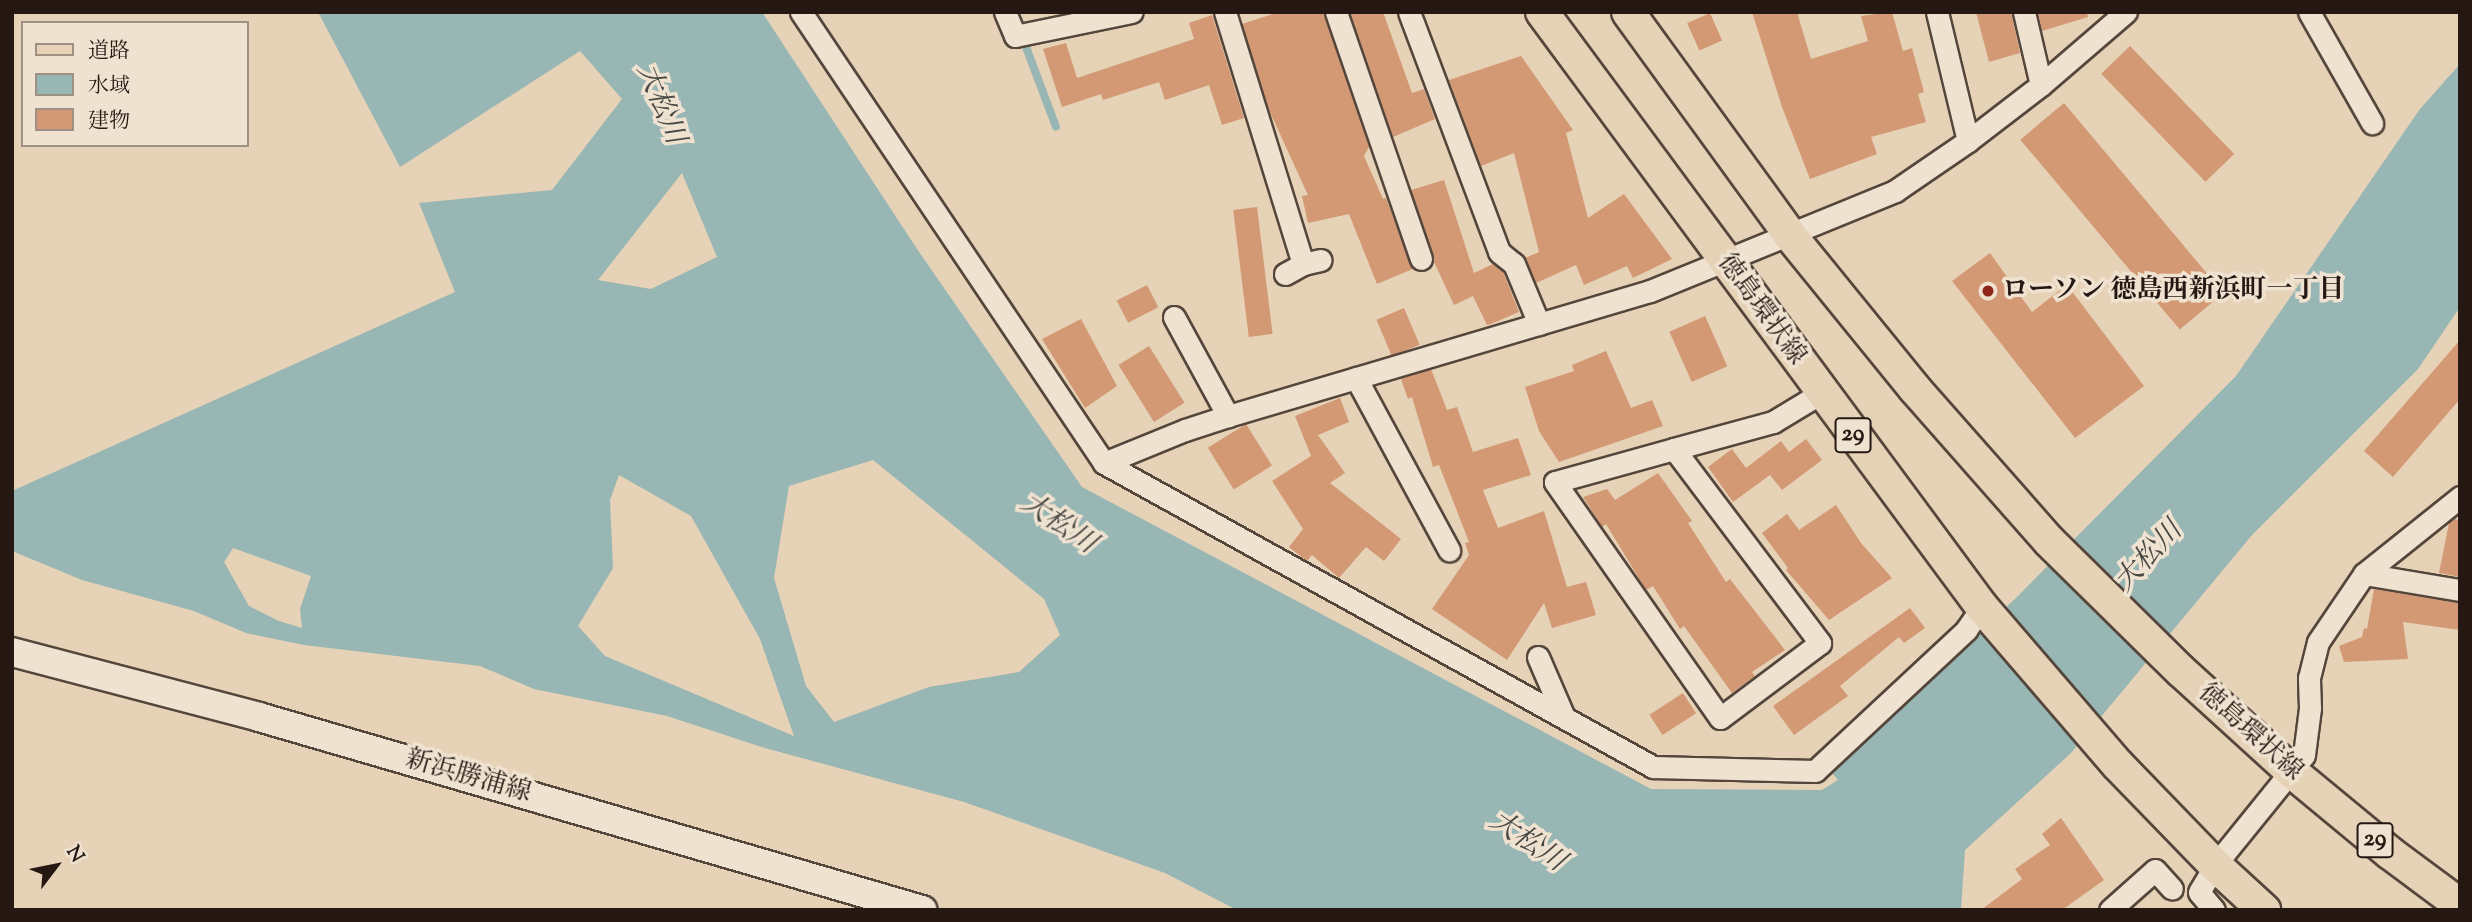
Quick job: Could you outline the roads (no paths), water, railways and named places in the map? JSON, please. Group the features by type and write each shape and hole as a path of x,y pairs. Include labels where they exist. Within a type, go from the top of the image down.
{"main road":[{"name":"徳島環状線","path":"1542,12 1821,393 1985,610 2118,765 2215,866 2264,910"},
{"name":"徳島環状線","path":"1628,12 1789,234 1915,389 2051,544 2181,671 2292,772 2390,853 2460,905"},
{"name":"新浜勝浦線","path":"12,652 259,717 922,910"}],"street":[{"path":"801,12 1104,463 1653,767 1815,771 1985,610"},
{"path":"1005,12 1015,36 1132,12"},
{"path":"1225,12 1303,266"},
{"path":"1336,12 1421,259"},
{"path":"1409,12 1499,252 1514,264 1539,324"},
{"path":"1937,12 1969,141"},
{"path":"2024,12 2041,85"},
{"path":"1104,463 1228,416 1650,290 1895,191 1969,141 2041,85 2126,12"},
{"path":"2309,12 2372,122"},
{"path":"1174,317 1228,416"},
{"path":"1356,378 1450,550"},
{"path":"1674,449 1820,643 1720,718 1555,482 1674,449 1773,422 1821,393"},
{"path":"2214,910 2200,892 2215,866 2304,755 2310,708 2309,678 2318,642 2364,574 2460,497"},
{"path":"2364,574 2460,590"},
{"path":"1538,657 1564,717"},
{"path":"2110,910 2155,870 2172,889"}],"water":[{"name":"大松川","path":"318,12 762,12 917,249 1082,487 1651,789 1822,790 1838,780 1831,772 2017,597 2236,376 2420,109 2460,64 2460,307 2418,369 2252,535 2071,753 1965,850 1961,910 1237,910 1165,873 964,802 765,748 667,716 534,689 480,666 304,645 246,633 194,611 82,580 12,551 12,491 455,292 419,203 552,190 622,99 580,51 400,167","holes":["682,173 717,257 651,289 598,280","873,460 1044,599 1060,635 1019,672 929,687 834,722 806,686 774,578 789,486","619,475 691,516 760,639 794,736 605,656 578,626 613,568 610,500","233,548 311,576 300,609 302,628 279,621 249,606 224,562"]}],"waterway":[{"path":"1026,47 1056,127"}],"place":[{"name":"ローソン 徳島西新浜町一丁目","path":"1988,291"}]}
